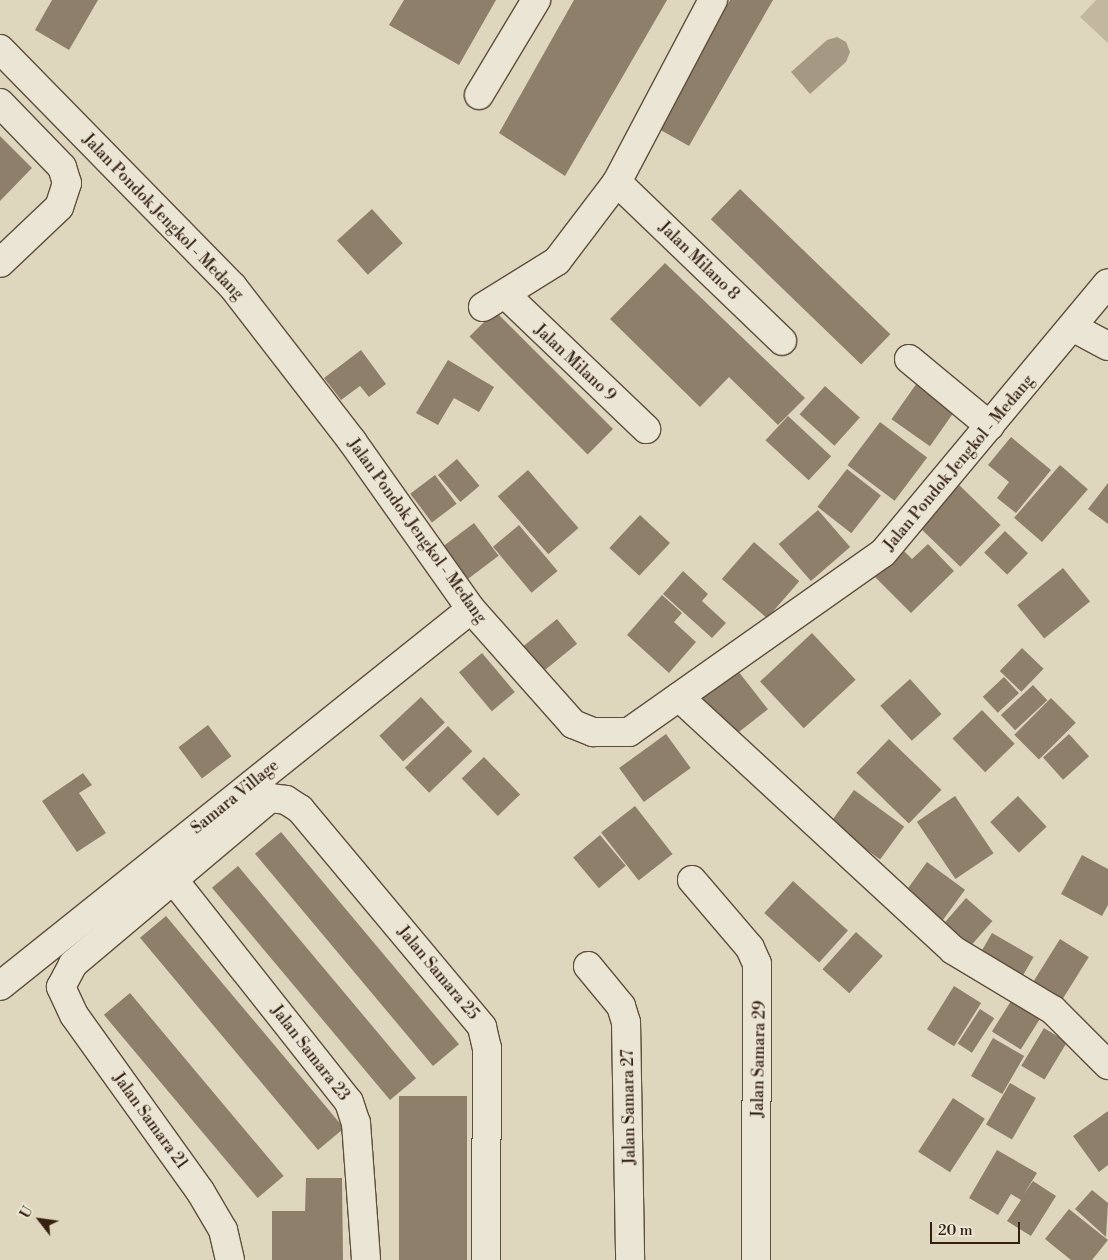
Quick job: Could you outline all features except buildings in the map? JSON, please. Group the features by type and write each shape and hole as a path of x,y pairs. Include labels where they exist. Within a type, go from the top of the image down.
{"street":[{"path":"479,95 536,0"},
{"path":"617,182 713,0"},
{"name":"Jalan Pondok Jengkol - Medang","path":"0,49 233,287 352,441 471,609 573,724 593,732 630,732 883,553 1074,328 1108,283"},
{"path":"0,103 62,167 66,183 59,207 0,263"},
{"name":"Jalan Milano 9","path":"617,182 557,261 495,301 646,429"},
{"name":"Jalan Milano 8","path":"617,182 782,341"},
{"path":"1074,328 1108,346"},
{"path":"909,359 990,426"},
{"name":"Samara Village","path":"0,986 471,609"},
{"path":"679,697 953,950 1053,1010 1108,1065"},
{"name":"Jalan Samara 25","path":"172,878 270,798 286,800 300,809 482,1027 487,1048 486,1260"},
{"name":"Jalan Samara 21","path":"172,878 73,964 60,987 74,1015 200,1191 223,1230 230,1260"},
{"name":"Jalan Samara 23","path":"172,878 349,1102 356,1123 366,1260"},
{"name":"Jalan Samara 29","path":"692,880 750,948 760,982 756,1260"},
{"name":"Jalan Samara 27","path":"588,966 621,1006 626,1022 630,1260"}],"shaded area":[{"path":"1096,0 1108,0 1108,43 1080,17"},
{"path":"837,37 846,42 850,52 846,62 810,94 791,72 827,40"}]}
